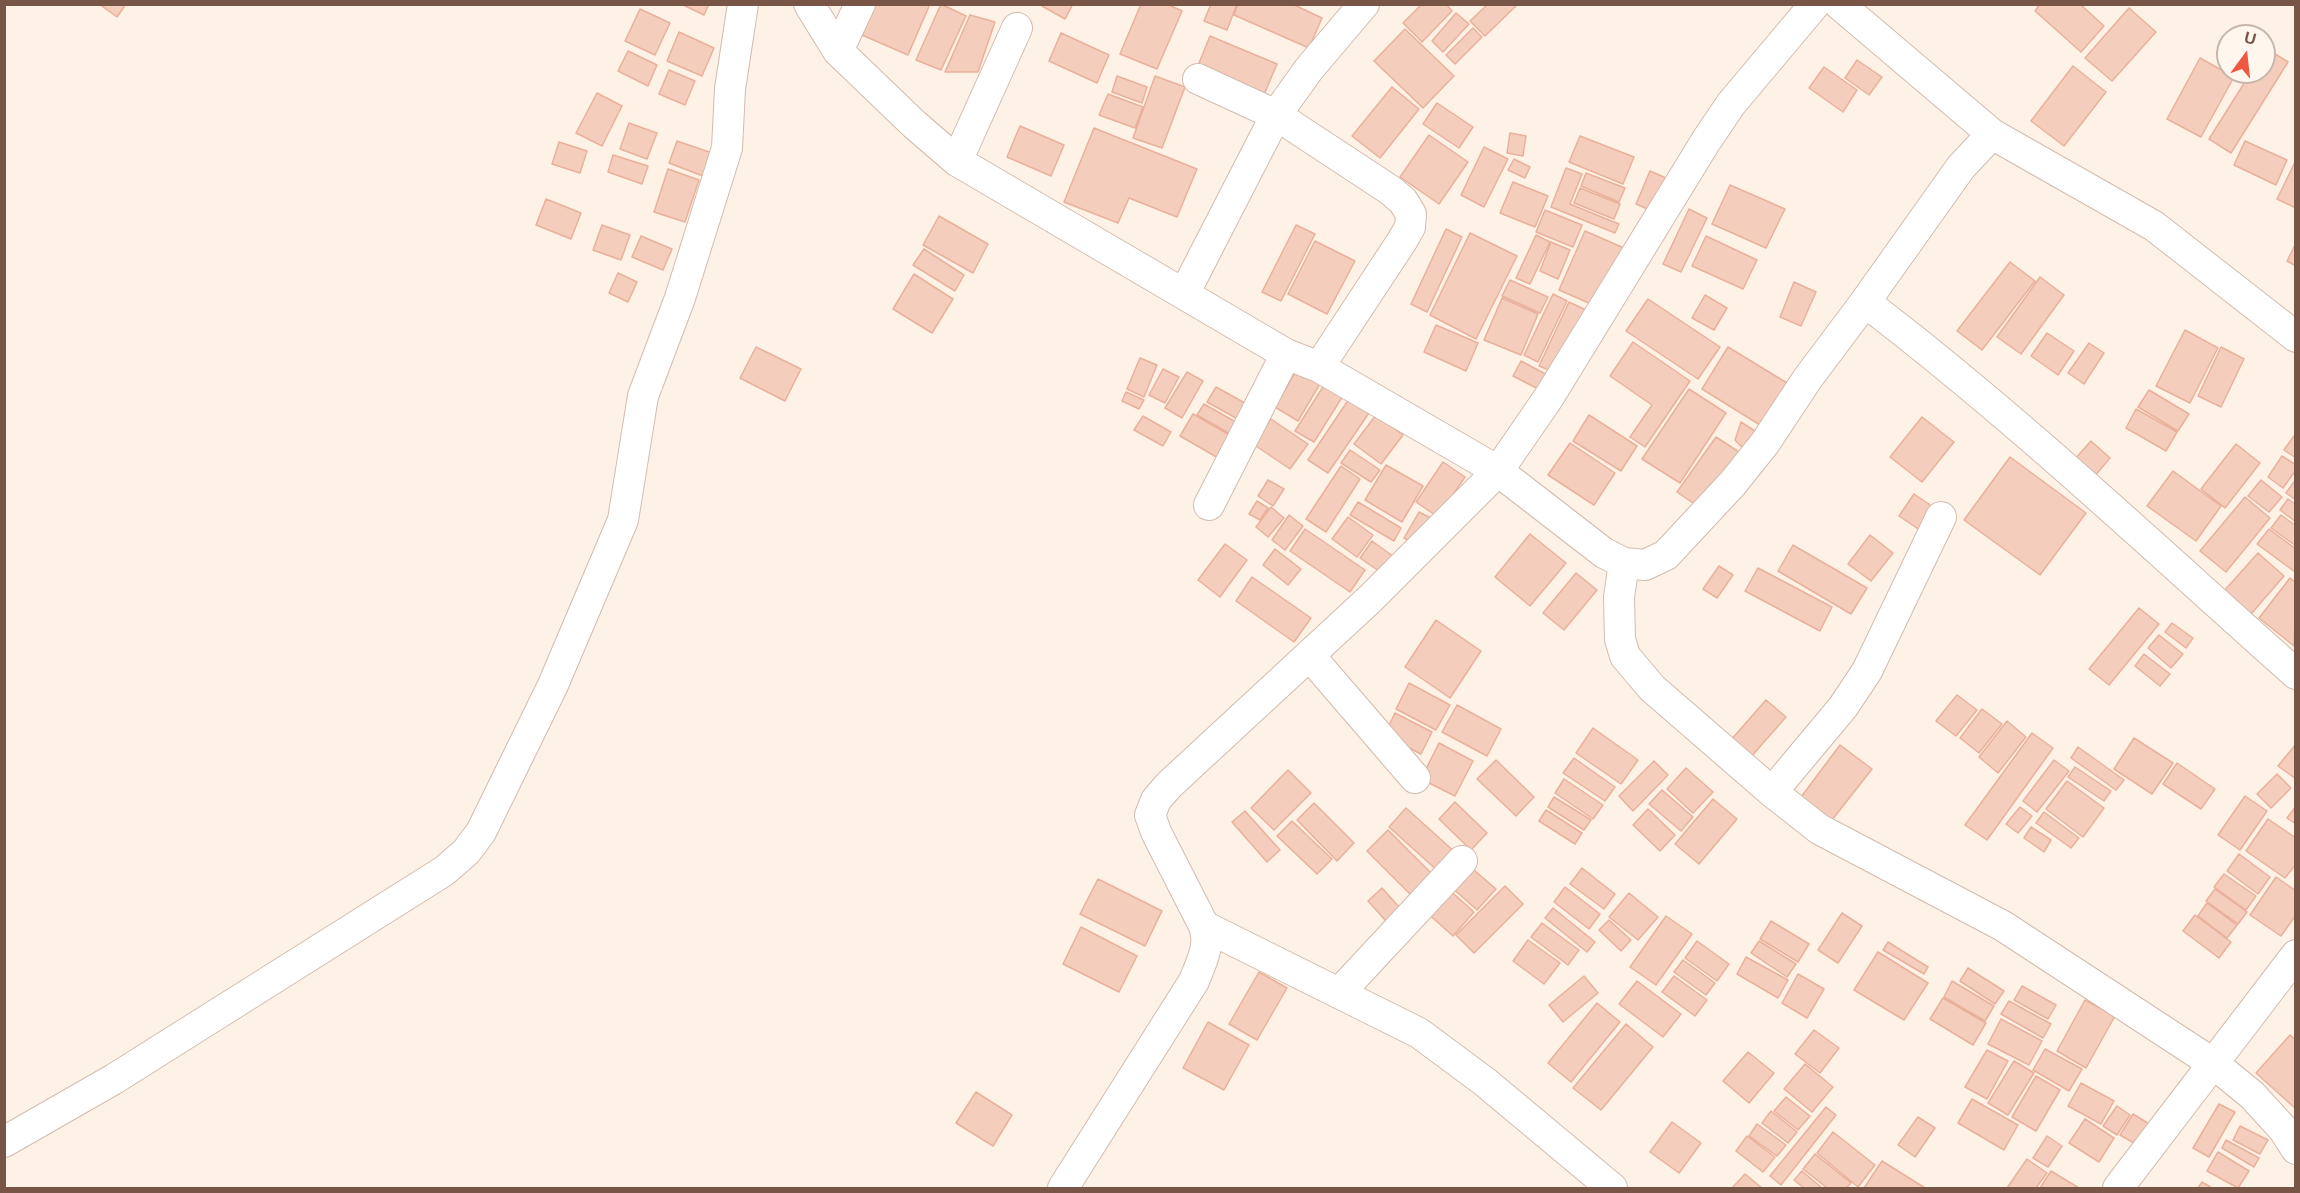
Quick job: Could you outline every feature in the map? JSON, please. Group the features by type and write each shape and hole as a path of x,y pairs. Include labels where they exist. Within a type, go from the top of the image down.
{"street":[{"path":"4,1142 114,1078 444,871 466,852 481,832 553,685 623,520 643,396 680,298 728,148 730,89 743,4"},
{"path":"809,4 838,51 914,124 957,161 1286,354 1319,368 1498,471 1604,553 1624,563 1645,565 1666,555 1725,491 1766,443 1808,378 1961,167 1992,134"},
{"path":"838,51 860,4"},
{"path":"1184,294 1276,116 1309,69 1365,4"},
{"path":"1064,1188 1194,981 1206,945 1207,934 1204,926 1156,832 1150,815 1156,800 1169,785 1370,599 1498,471 1549,397 1731,104 1815,4"},
{"path":"1839,4 1992,134 2154,226 2295,337"},
{"path":"957,161 1017,28"},
{"path":"1198,79 1276,116 1390,190 1411,213 1410,227 1402,241 1319,368"},
{"path":"1865,302 1934,355 1998,409 2295,674"},
{"path":"1209,505 1286,354"},
{"path":"1772,792 1843,707 1867,671 1941,517"},
{"path":"1624,563 1619,597 1620,639 1625,657 1652,688 1772,792 1819,829 2002,926 2214,1064 2252,1095 2283,1131 2295,1149"},
{"path":"1309,655 1415,778"},
{"path":"1340,992 1462,861"},
{"path":"1204,926 1419,1033 1485,1082 1612,1188"},
{"path":"2118,1188 2295,955"}],"building":[{"path":"99,4 126,4 117,17"},
{"path":"681,4 709,4 704,15"},
{"path":"867,4 930,4 908,55 855,32"},
{"path":"941,4 966,16 941,70 916,60"},
{"path":"1043,4 1073,4 1065,19 1042,6"},
{"path":"1141,4 1167,4 1182,11 1157,69 1120,54"},
{"path":"1211,4 1237,4 1227,30 1204,21"},
{"path":"1238,4 1292,4 1322,18 1309,48 1234,15"},
{"path":"1422,4 1446,4 1452,11 1422,42 1403,23"},
{"path":"1488,4 1518,4 1485,36 1470,21"},
{"path":"2040,4 2080,4 2104,26 2081,52 2035,11"},
{"path":"2129,8 2156,32 2112,81 2085,58"},
{"path":"640,9 670,23 655,55 625,41"},
{"path":"1456,13 1469,24 1443,52 1432,41"},
{"path":"970,15 995,22 978,72 945,72"},
{"path":"1473,28 1482,37 1455,64 1446,55"},
{"path":"1405,29 1454,76 1423,108 1374,61"},
{"path":"679,32 714,48 702,76 667,61"},
{"path":"1061,33 1109,55 1097,83 1049,61"},
{"path":"1210,36 1277,64 1263,97 1197,68"},
{"path":"628,51 657,65 648,86 618,71"},
{"path":"2276,54 2288,62 2276,81"},
{"path":"2200,58 2216,67 2216,84 2230,84 2201,137 2167,119"},
{"path":"1857,60 1882,77 1869,95 1845,78"},
{"path":"2073,66 2106,92 2064,146 2031,121"},
{"path":"1824,67 1857,90 1843,112 1809,88"},
{"path":"669,70 695,81 685,105 659,94"},
{"path":"1117,76 1147,87 1142,103 1112,92"},
{"path":"1155,76 1185,87 1162,148 1133,138"},
{"path":"2244,84 2274,84 2231,153 2209,139"},
{"path":"1392,87 1419,109 1380,158 1352,136"},
{"path":"597,93 622,106 602,146 576,133"},
{"path":"1108,94 1143,107 1135,128 1099,115"},
{"path":"1437,103 1473,127 1459,148 1423,124"},
{"path":"629,123 657,133 647,159 620,149"},
{"path":"1020,126 1064,145 1051,176 1007,157"},
{"path":"1094,128 1197,169 1177,217 1129,198 1118,223 1064,202"},
{"path":"1510,133 1526,136 1523,156 1507,153"},
{"path":"1429,135 1468,162 1439,204 1400,177"},
{"path":"1580,136 1634,157 1623,184 1569,162"},
{"path":"677,141 712,153 703,176 669,163"},
{"path":"2245,141 2287,160 2276,185 2234,165"},
{"path":"559,142 587,151 580,173 552,164"},
{"path":"1484,147 1508,159 1484,207 1461,195"},
{"path":"613,155 648,166 642,184 608,172"},
{"path":"1514,159 1530,167 1525,178 1508,170"},
{"path":"2296,160 2296,208 2277,199"},
{"path":"1566,168 1582,174 1570,204 1619,224 1615,233 1551,207"},
{"path":"668,169 699,180 685,222 654,212"},
{"path":"1650,171 1673,181 1659,214 1636,204"},
{"path":"1586,173 1625,188 1619,202 1581,186"},
{"path":"1513,182 1548,196 1535,227 1500,213"},
{"path":"1730,185 1785,209 1766,248 1712,224"},
{"path":"1580,188 1620,204 1614,219 1574,203"},
{"path":"546,199 581,213 571,239 536,225"},
{"path":"1689,209 1707,218 1681,272 1663,264"},
{"path":"1545,210 1582,225 1573,247 1536,232"},
{"path":"939,216 988,244 973,273 923,245"},
{"path":"602,225 630,235 621,260 593,250"},
{"path":"1296,225 1315,234 1281,301 1262,292"},
{"path":"1446,229 1462,237 1427,312 1411,304"},
{"path":"1585,231 1624,248 1598,307 1559,290"},
{"path":"1470,233 1517,256 1476,339 1430,315"},
{"path":"1536,235 1550,242 1530,284 1516,278"},
{"path":"641,236 672,249 663,270 632,257"},
{"path":"1706,236 1757,260 1743,289 1692,266"},
{"path":"1315,241 1355,261 1327,314 1288,294"},
{"path":"1551,242 1570,250 1558,279 1540,271"},
{"path":"2296,243 2296,266 2287,261"},
{"path":"924,249 964,275 955,291 913,265"},
{"path":"2010,262 2035,281 1982,350 1957,331"},
{"path":"618,273 637,282 628,302 609,293"},
{"path":"914,274 953,299 932,333 893,309"},
{"path":"2040,277 2064,295 2021,354 1997,337"},
{"path":"1510,280 1548,297 1540,313 1502,296"},
{"path":"1794,282 1816,292 1801,326 1780,317"},
{"path":"1553,294 1567,301 1538,362 1524,355"},
{"path":"1705,295 1727,308 1714,330 1692,318"},
{"path":"1502,298 1538,314 1521,355 1484,340"},
{"path":"1648,299 1720,347 1698,379 1626,331"},
{"path":"1569,302 1586,310 1556,373 1539,366"},
{"path":"1436,325 1478,343 1466,371 1424,352"},
{"path":"2185,330 2218,348 2190,403 2156,386"},
{"path":"2047,333 2074,351 2058,375 2031,356"},
{"path":"1633,342 1690,381 1645,447 1630,437 1652,405 1610,376"},
{"path":"2089,343 2104,353 2084,384 2068,373"},
{"path":"756,347 801,369 785,401 740,378"},
{"path":"1728,347 1787,383 1760,425 1702,389"},
{"path":"2221,347 2244,359 2221,407 2198,396"},
{"path":"1140,358 1157,365 1144,397 1127,389"},
{"path":"1521,361 1553,378 1546,393 1513,376"},
{"path":"1300,364 1324,377 1298,421 1275,407"},
{"path":"1163,369 1179,377 1165,403 1149,395"},
{"path":"1187,372 1203,381 1182,418 1165,408"},
{"path":"1328,379 1346,391 1314,442 1295,431"},
{"path":"1216,387 1252,407 1243,422 1207,402"},
{"path":"1689,389 1726,413 1680,483 1642,459"},
{"path":"2149,390 2189,414 2178,431 2138,407"},
{"path":"1126,392 1144,400 1139,409 1122,401"},
{"path":"1351,396 1371,410 1328,473 1308,460"},
{"path":"1204,404 1241,425 1234,436 1197,415"},
{"path":"2136,409 2177,432 2166,451 2126,428"},
{"path":"1193,414 1233,437 1220,459 1180,436"},
{"path":"1376,415 1403,435 1381,464 1354,444"},
{"path":"1589,415 1637,446 1621,471 1573,441"},
{"path":"1143,416 1171,432 1163,446 1134,430"},
{"path":"1922,417 1954,442 1922,482 1890,457"},
{"path":"1271,419 1308,444 1290,469 1253,444"},
{"path":"1741,422 1764,437 1751,457 1735,440"},
{"path":"2296,433 2296,458 2284,450"},
{"path":"1716,437 1739,452 1700,508 1677,492"},
{"path":"2091,441 2110,458 2094,477 2074,460"},
{"path":"1570,443 1615,473 1594,505 1548,475"},
{"path":"2236,444 2260,463 2225,508 2201,489"},
{"path":"1350,450 1380,470 1371,482 1341,463"},
{"path":"2282,456 2296,465 2296,470 2283,488 2268,477"},
{"path":"2010,457 2086,513 2040,575 1964,520"},
{"path":"1443,462 1465,477 1438,517 1416,502"},
{"path":"1386,465 1423,486 1402,522 1365,500"},
{"path":"1341,466 1360,479 1326,532 1306,519"},
{"path":"2173,471 2221,506 2196,541 2147,506"},
{"path":"2296,479 2296,500 2286,493"},
{"path":"1268,480 1284,489 1273,506 1258,496"},
{"path":"2261,480 2282,497 2269,512 2248,496"},
{"path":"1914,494 1939,511 1924,533 1899,516"},
{"path":"2245,497 2270,518 2226,572 2200,551"},
{"path":"2288,499 2296,505 2296,522 2280,510"},
{"path":"1257,501 1268,508 1260,520 1249,514"},
{"path":"1358,502 1401,528 1394,541 1350,515"},
{"path":"1271,507 1284,518 1268,537 1256,527"},
{"path":"1419,512 1431,518 1416,544 1404,538"},
{"path":"1289,515 1303,526 1285,550 1272,540"},
{"path":"2281,515 2296,526 2296,546 2271,528"},
{"path":"1348,517 1373,535 1357,557 1332,539"},
{"path":"1305,529 1365,570 1350,592 1290,551"},
{"path":"2269,529 2296,549 2295,572 2257,544"},
{"path":"1530,534 1566,563 1530,606 1495,577"},
{"path":"1870,535 1893,553 1871,581 1848,564"},
{"path":"1372,541 1401,562 1389,578 1360,558"},
{"path":"1225,544 1247,560 1220,597 1198,580"},
{"path":"1793,545 1867,588 1851,614 1778,571"},
{"path":"1275,549 1301,569 1288,585 1263,565"},
{"path":"2258,553 2284,576 2251,614 2224,591"},
{"path":"1719,566 1733,575 1717,598 1703,589"},
{"path":"1758,568 1832,607 1820,631 1745,591"},
{"path":"1576,573 1597,590 1564,630 1543,613"},
{"path":"1252,577 1311,618 1294,642 1236,601"},
{"path":"2290,578 2296,583 2294,646 2259,618"},
{"path":"2139,608 2159,624 2109,685 2089,669"},
{"path":"1436,620 1481,651 1450,698 1405,667"},
{"path":"2172,623 2193,638 2186,648 2165,632"},
{"path":"2159,635 2183,654 2171,668 2148,648"},
{"path":"2144,654 2170,674 2160,686 2135,666"},
{"path":"1409,683 1450,705 1436,730 1396,709"},
{"path":"1957,695 1977,710 1956,736 1936,721"},
{"path":"1766,700 1786,717 1743,766 1723,749"},
{"path":"1457,705 1501,729 1487,756 1442,732"},
{"path":"1982,709 2002,724 1979,753 1960,738"},
{"path":"1395,713 1432,732 1421,754 1384,735"},
{"path":"2007,721 2026,737 1998,773 1979,757"},
{"path":"1593,728 1638,760 1621,784 1576,753"},
{"path":"2032,733 2053,748 1987,840 1965,825"},
{"path":"2134,738 2173,763 2152,794 2114,769"},
{"path":"1439,743 1473,761 1455,796 1421,779"},
{"path":"2296,744 2296,779 2278,766"},
{"path":"1840,745 1872,769 1832,820 1801,797"},
{"path":"2078,747 2124,780 2116,790 2071,758"},
{"path":"1574,758 1615,787 1605,801 1563,773"},
{"path":"1496,760 1534,797 1516,816 1477,779"},
{"path":"2054,760 2069,771 2037,812 2023,801"},
{"path":"1654,761 1668,775 1633,811 1619,796"},
{"path":"2177,763 2215,789 2201,809 2163,784"},
{"path":"2075,767 2111,791 2104,801 2068,777"},
{"path":"1686,768 1713,792 1693,813 1667,789"},
{"path":"1288,770 1311,793 1274,830 1251,808"},
{"path":"2277,774 2291,788 2271,808 2257,794"},
{"path":"1564,779 1603,805 1593,819 1555,793"},
{"path":"2067,781 2104,808 2083,837 2046,809"},
{"path":"1662,790 1693,817 1681,831 1649,804"},
{"path":"2245,796 2267,811 2240,850 2218,835"},
{"path":"1554,797 1591,820 1584,830 1548,807"},
{"path":"1713,799 1737,819 1699,864 1675,844"},
{"path":"1455,802 1487,833 1471,850 1439,819"},
{"path":"1314,803 1354,843 1337,861 1297,820"},
{"path":"2296,806 2296,824 2287,818"},
{"path":"2020,807 2032,816 2018,833 2006,824"},
{"path":"1406,808 1457,854 1440,873 1389,827"},
{"path":"1648,809 1675,835 1660,851 1633,825"},
{"path":"1546,810 1582,833 1575,844 1539,821"},
{"path":"1245,811 1280,850 1267,862 1232,822"},
{"path":"2044,812 2079,838 2071,848 2036,823"},
{"path":"2268,819 2296,838 2296,864 2285,878 2246,851"},
{"path":"1292,821 1332,859 1317,874 1277,836"},
{"path":"2031,827 2051,840 2044,852 2024,838"},
{"path":"1388,830 1436,878 1415,899 1367,851"},
{"path":"2239,854 2270,877 2258,894 2227,871"},
{"path":"1467,864 1496,889 1477,910 1449,885"},
{"path":"1582,868 1615,894 1604,909 1570,884"},
{"path":"2224,874 2256,896 2246,910 2214,887"},
{"path":"2276,877 2296,891 2296,915 2281,936 2250,915"},
{"path":"1098,879 1162,911 1145,946 1080,914"},
{"path":"1505,886 1523,904 1474,953 1456,935"},
{"path":"1446,887 1474,912 1453,936 1425,911"},
{"path":"1565,887 1600,914 1589,929 1554,902"},
{"path":"1382,888 1400,908 1386,921 1368,901"},
{"path":"2215,889 2247,912 2238,924 2206,901"},
{"path":"1629,893 1658,917 1638,940 1609,917"},
{"path":"2207,903 2237,925 2227,938 2198,916"},
{"path":"1553,908 1595,942 1587,952 1545,918"},
{"path":"1842,913 1862,926 1838,963 1818,950"},
{"path":"2195,915 2231,942 2219,958 2183,931"},
{"path":"1666,916 1692,934 1656,985 1630,967"},
{"path":"1609,920 1631,940 1621,951 1599,930"},
{"path":"1771,921 1809,944 1798,962 1760,939"},
{"path":"1542,923 1579,950 1568,965 1531,937"},
{"path":"1081,927 1137,956 1119,992 1063,964"},
{"path":"1528,940 1560,963 1544,984 1513,961"},
{"path":"1697,941 1729,964 1717,981 1685,958"},
{"path":"1759,941 1796,964 1787,977 1751,953"},
{"path":"1888,942 1928,967 1924,974 1883,950"},
{"path":"1878,952 1928,983 1904,1020 1854,990"},
{"path":"1746,957 1788,980 1778,998 1737,974"},
{"path":"1683,960 1715,983 1706,995 1674,972"},
{"path":"1968,968 2004,991 1995,1004 1960,981"},
{"path":"1259,972 1287,988 1257,1040 1229,1024"},
{"path":"1798,974 1824,989 1807,1018 1782,1003"},
{"path":"1584,976 1598,993 1563,1022 1549,1005"},
{"path":"1674,976 1707,1000 1695,1016 1662,992"},
{"path":"1637,981 1681,1014 1663,1037 1619,1004"},
{"path":"1952,981 1994,1006 1985,1021 1944,997"},
{"path":"2022,986 2056,1005 2048,1019 2014,1000"},
{"path":"1943,998 1986,1023 1973,1045 1930,1019"},
{"path":"2085,1000 2115,1016 2086,1068 2057,1051"},
{"path":"2009,1001 2051,1024 2043,1038 2001,1014"},
{"path":"1597,1003 1620,1022 1571,1082 1548,1063"},
{"path":"2001,1019 2042,1041 2029,1065 1988,1044"},
{"path":"1208,1022 1249,1045 1224,1090 1183,1068"},
{"path":"1626,1024 1653,1047 1601,1110 1573,1088"},
{"path":"1814,1030 1839,1048 1820,1073 1795,1054"},
{"path":"2290,1035 2296,1040 2296,1109 2256,1073"},
{"path":"2045,1049 2082,1069 2069,1091 2033,1070"},
{"path":"1987,1050 2008,1061 1987,1099 1965,1087"},
{"path":"1748,1052 1774,1073 1749,1103 1723,1081"},
{"path":"2014,1061 2034,1073 2008,1115 1988,1103"},
{"path":"1805,1064 1833,1087 1812,1112 1784,1089"},
{"path":"2036,1076 2060,1090 2036,1131 2012,1117"},
{"path":"2081,1083 2114,1101 2101,1124 2068,1106"},
{"path":"976,1092 1012,1115 993,1146 956,1123"},
{"path":"1786,1097 1810,1116 1798,1130 1774,1111"},
{"path":"1972,1099 2018,1125 2004,1150 1958,1123"},
{"path":"2219,1104 2235,1112 2209,1157 2193,1148"},
{"path":"2117,1106 2130,1115 2117,1135 2103,1126"},
{"path":"1826,1107 1836,1115 1781,1185 1770,1176"},
{"path":"1771,1111 1797,1132 1788,1143 1762,1123"},
{"path":"2133,1114 2159,1130 2146,1150 2120,1135"},
{"path":"1918,1117 1935,1128 1915,1157 1898,1145"},
{"path":"2085,1119 2114,1138 2099,1162 2069,1143"},
{"path":"1672,1122 1701,1143 1679,1173 1650,1152"},
{"path":"1757,1124 1786,1145 1777,1156 1749,1136"},
{"path":"2240,1126 2268,1140 2260,1154 2233,1140"},
{"path":"1833,1132 1875,1165 1858,1187 1817,1153"},
{"path":"1747,1136 1775,1157 1763,1172 1736,1151"},
{"path":"2047,1136 2062,1146 2048,1167 2033,1158"},
{"path":"2226,1140 2259,1158 2254,1167 2222,1148"},
{"path":"2218,1152 2249,1171 2238,1188 2207,1171"},
{"path":"1815,1154 1851,1183 1846,1188 1827,1188 1803,1169"},
{"path":"2027,1159 2047,1173 2036,1188 2007,1188"},
{"path":"1882,1161 1925,1188 1864,1188"},
{"path":"1802,1171 1822,1188 1804,1188 1794,1180"},
{"path":"2051,1171 2079,1188 2040,1188"},
{"path":"1745,1174 1762,1188 1732,1188"},
{"path":"2202,1182 2212,1188 2198,1188"}]}
